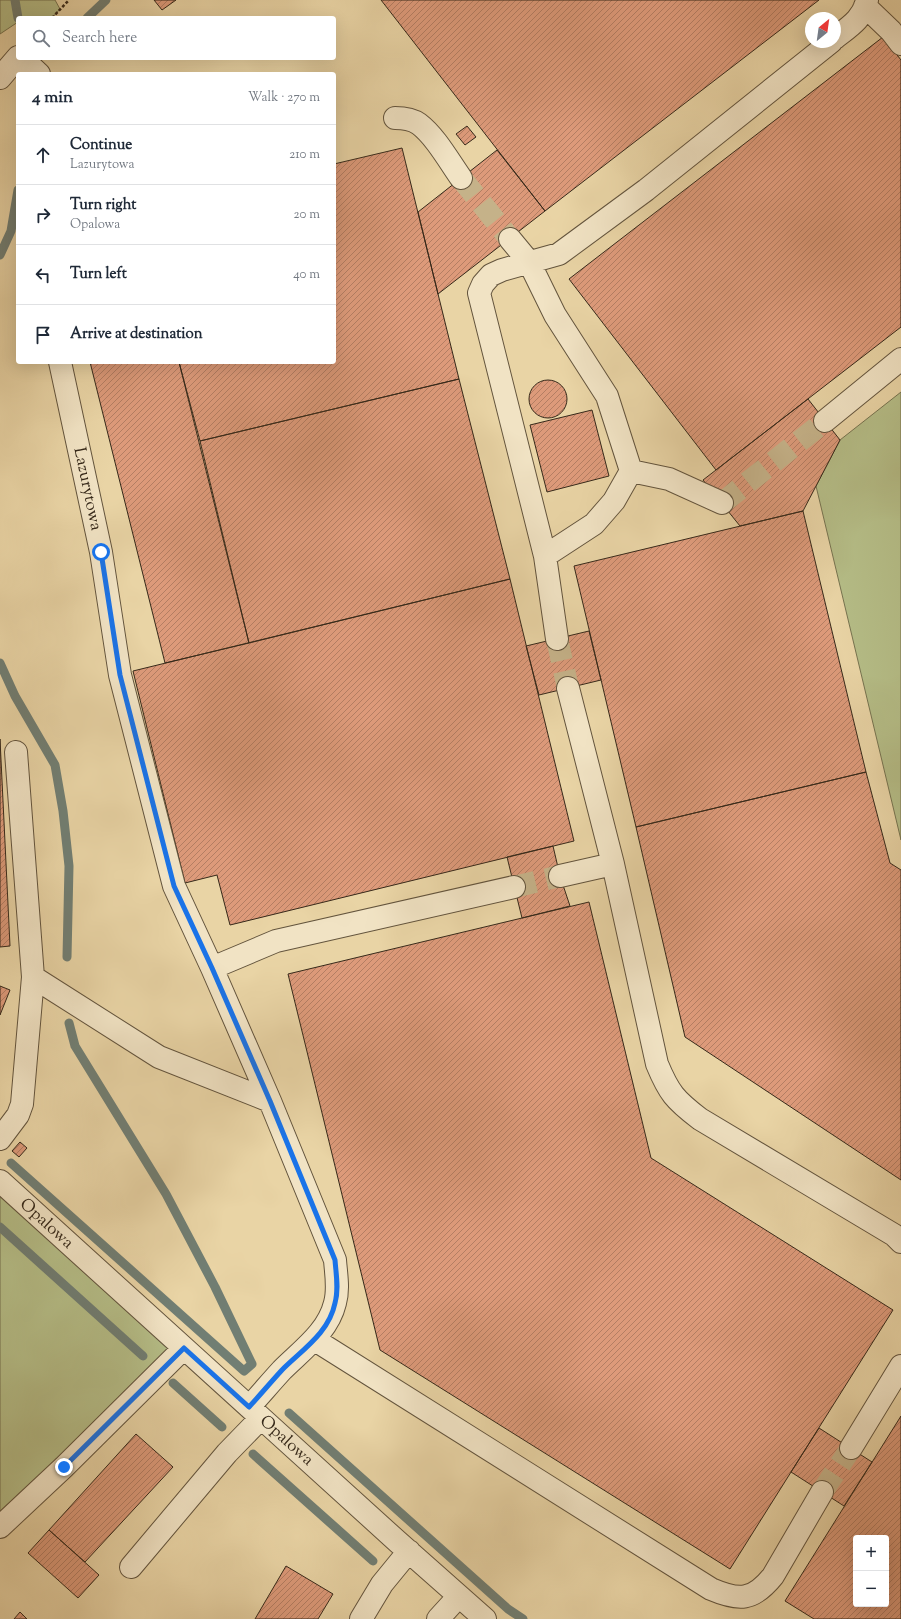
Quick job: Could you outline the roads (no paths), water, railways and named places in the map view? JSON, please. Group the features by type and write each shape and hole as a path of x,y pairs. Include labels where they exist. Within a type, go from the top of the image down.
{"street":[{"path":"841,33 856,22 862,15 866,3 901,44"},
{"path":"557,639 545,556 480,293 483,284 491,275 502,270 559,254 646,190 823,48"},
{"path":"24,60 37,72"},
{"path":"395,118 408,118 419,123 430,135 461,178"},
{"path":"510,239 529,262 555,315 607,396 631,470 614,501 594,524 545,556"},
{"path":"825,421 901,359"},
{"name":"Lazurytowa","path":"60,364 101,552 122,683 174,886 212,968 270,1101 335,1260 337,1288 335,1303 330,1318 315,1340 283,1370 227,1453 130,1567"},
{"path":"631,470 669,479 722,503"},
{"path":"568,688 613,864 657,1064 665,1085 679,1103 700,1119 894,1235 901,1242"},
{"path":"0,1139 18,1115 22,1104 32,977 16,752"},
{"path":"560,876 613,864"},
{"path":"212,968 276,942 514,887"},
{"path":"32,977 159,1057 270,1101"},
{"name":"Opalowa","path":"0,1182 485,1619"},
{"path":"315,1340 711,1589 726,1595 741,1597 754,1594 766,1585 773,1576 822,1492"},
{"path":"0,1527 64,1467 184,1348"},
{"path":"851,1448 901,1366"},
{"path":"362,1619 382,1584 409,1552"},
{"path":"438,1619 459,1596"}],"waterway":[{"path":"15,0 18,16"},
{"path":"89,16 106,0"},
{"path":"0,255 11,231 16,202"},
{"path":"0,663 15,696 55,765 63,811 69,866 67,957"},
{"path":"11,1163 244,1371 252,1364 215,1287 166,1194 75,1046 69,1023"},
{"path":"0,1227 143,1356"},
{"path":"173,1383 222,1427"},
{"path":"289,1413 508,1609 523,1619"},
{"path":"253,1454 373,1561"}],"tunnel":[{"path":"461,178 510,239"},
{"path":"722,503 825,421"},
{"path":"557,639 568,688"},
{"path":"514,887 560,876"},
{"path":"822,1492 851,1448"}]}
